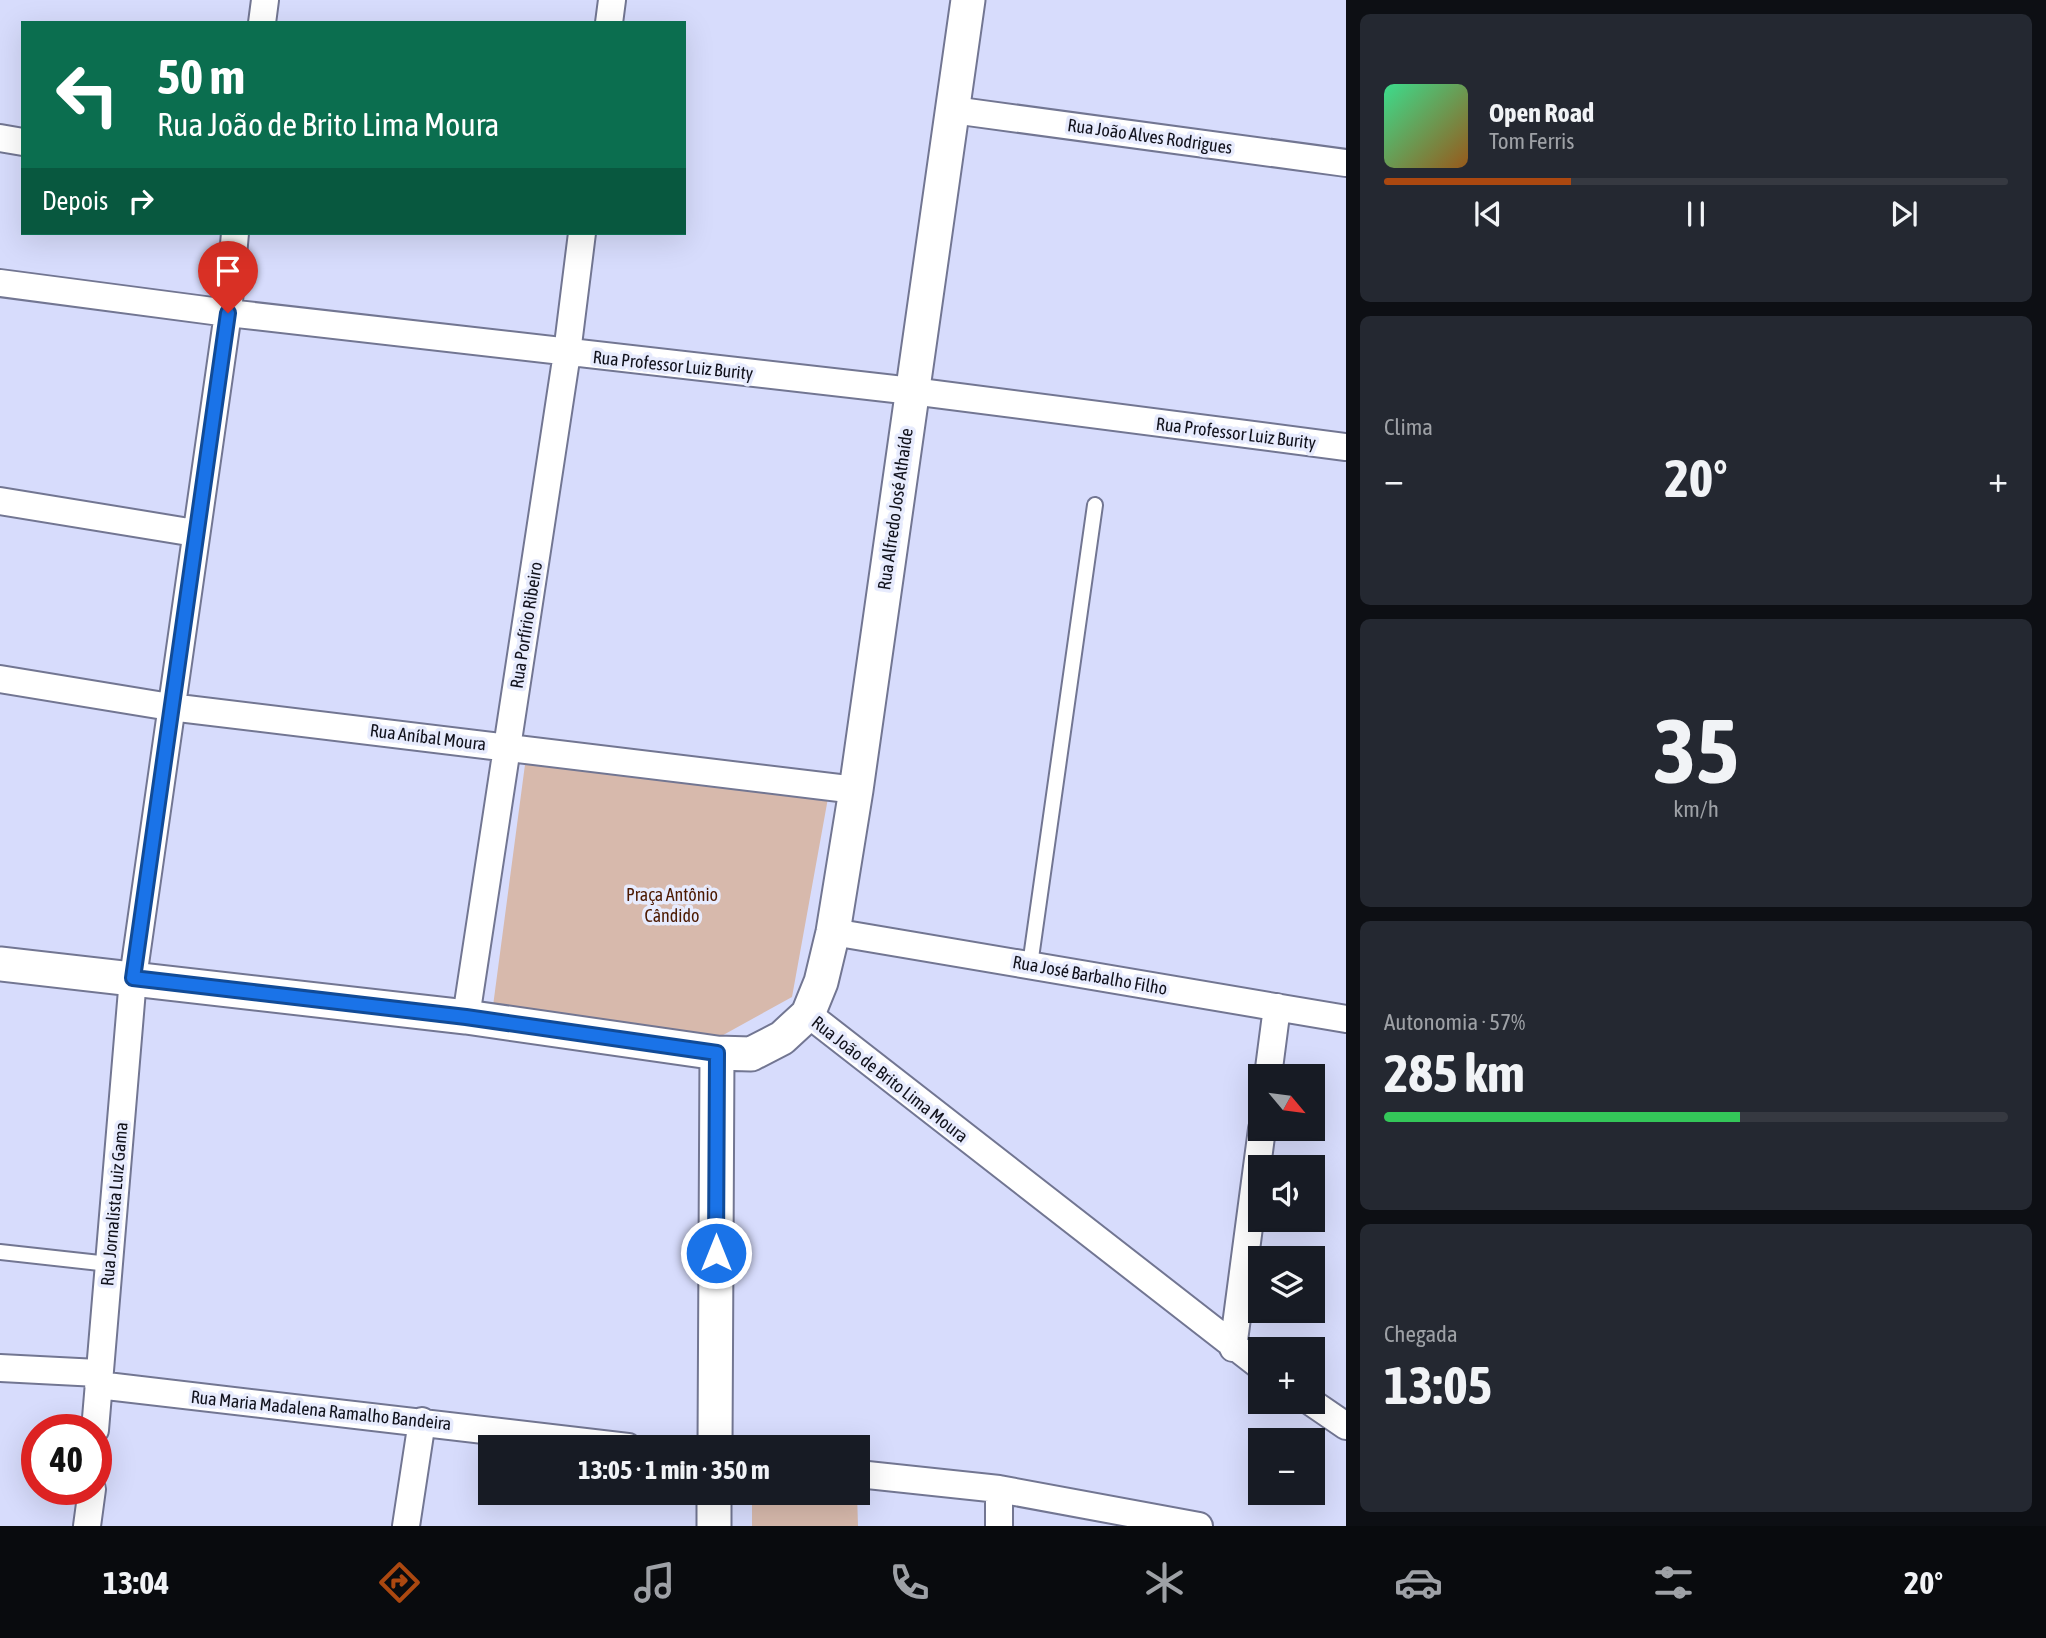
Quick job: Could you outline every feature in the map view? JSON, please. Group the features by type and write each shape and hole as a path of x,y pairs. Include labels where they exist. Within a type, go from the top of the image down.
{"street":[{"path":"262,21 265,0"},
{"path":"609,21 612,0"},
{"name":"Rua Alfredo José Athaíde","path":"808,1014 821,982 833,932 856,790 968,0"},
{"name":"Rua João Alves Rodrigues","path":"953,110 1346,163"},
{"path":"0,138 21,142"},
{"name":"Rua Jornalista Luiz Gama","path":"96,1414 133,978 228,313 235,235"},
{"name":"Rua Porfírio Ribeiro","path":"466,1017 567,353 582,235"},
{"name":"Rua Professor Luiz Burity","path":"0,283 228,313 912,391 1346,447"},
{"path":"0,501 195,533"},
{"name":"Rua Aníbal Moura","path":"0,679 170,707 856,790"},
{"name":"Rua José Barbalho Filho","path":"833,932 1346,1020"},
{"name":"Rua João de Brito Lima Moura","path":"0,964 466,1017 717,1053 751,1054 782,1038 808,1014 1248,1358"},
{"path":"1270,1064 1278,1007"},
{"path":"715,1435 717,1053"},
{"path":"1233,1348 1260,1141"},
{"name":"Rua Maria Madalena Ramalho Bandeira","path":"0,1368 533,1435"},
{"path":"1325,1412 1346,1426"},
{"path":"406,1526 422,1421"},
{"path":"870,1475 999,1489 1199,1526"},
{"path":"999,1489 999,1526"},
{"path":"87,1526 90,1505"},
{"path":"714,1505 714,1526"}],"lane":[{"path":"1030,965 1095,505"},
{"path":"0,1252 109,1264"}],"green space":[{"name":"Praça Antônio Cândido","path":"526,757 828,798 792,997 716,1039 493,1006"},
{"path":"752,1505 857,1505 858,1526 752,1526"}],"route":[{"path":"228,313 173,682 133,978 466,1017 717,1053 716,1253"}]}
